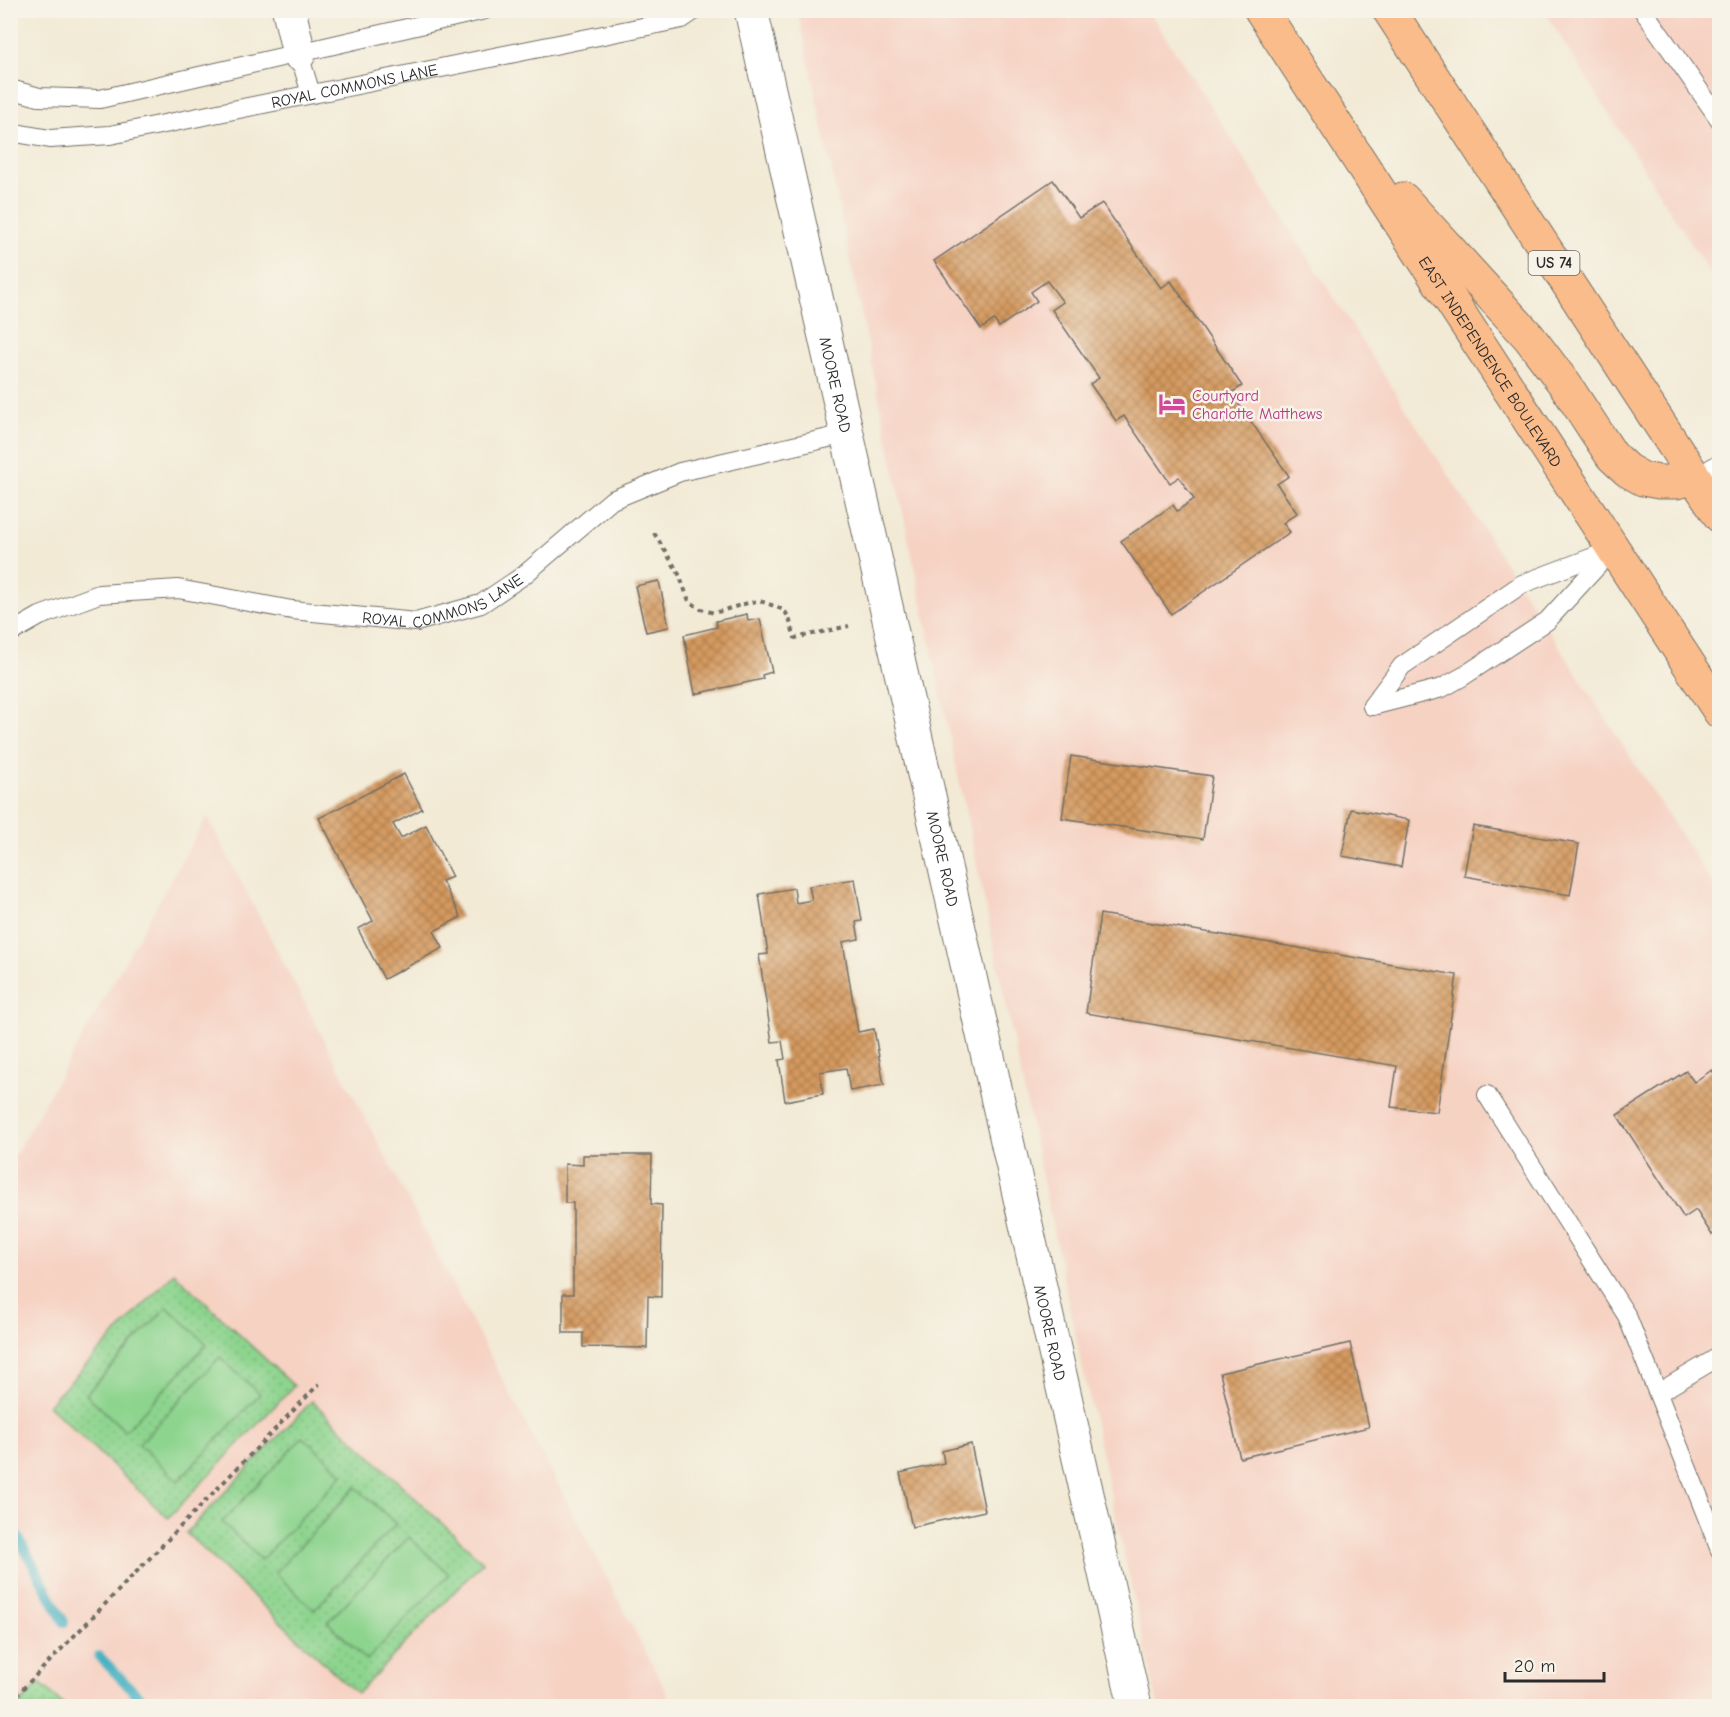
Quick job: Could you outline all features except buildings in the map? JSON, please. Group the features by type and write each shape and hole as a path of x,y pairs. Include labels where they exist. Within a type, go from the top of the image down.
{"highway":[{"name":"EAST INDEPENDENCE BOULEVARD","path":"1261,10 1719,712"},
{"name":"US 74","path":"1389,10 1707,470 1719,516"},
{"path":"1335,124 1529,337 1566,386 1612,456 1627,470 1643,479 1677,482 1707,470"}],"street":[{"path":"289,10 299,54"},
{"name":"MOORE ROAD","path":"751,10 1135,1707"}],"lane":[{"path":"10,89 39,97 100,99 485,10"},
{"name":"ROYAL COMMONS LANE","path":"10,132 50,139 110,135 682,19 695,10"},
{"path":"1647,12 1719,120"},
{"path":"299,54 311,94"},
{"name":"ROYAL COMMONS LANE","path":"10,633 40,616 99,594 178,589 292,610 416,622 481,604 524,575 612,500 680,472 846,434"},
{"path":"1613,549 1547,621 1462,677 1442,688 1372,706 1402,666 1522,584 1613,549"},
{"path":"1487,1095 1627,1316 1719,1550"},
{"path":"1658,1393 1719,1356"}],"path":[{"path":"654,532 678,572 689,601 701,609 714,613 760,601 784,610 795,638 849,626"},
{"path":"10,1702 319,1384"}],"shaded area":[{"path":"798,11 1149,11 1719,894 1719,1706 1158,1706 1077,1344"},
{"path":"1544,11 1719,11 1719,288"},
{"path":"207,817 674,1706 11,1706 11,1162"}],"green space":[{"path":"174,1273 294,1386 168,1518 48,1405"},
{"path":"167,1307 207,1344 125,1431 86,1394"},
{"path":"220,1357 260,1394 178,1481 139,1444"},
{"path":"312,1401 483,1562 357,1694 186,1533"},
{"path":"303,1437 343,1474 261,1560 222,1522"},
{"path":"356,1487 396,1524 314,1610 275,1573"},
{"path":"409,1537 449,1574 367,1660 328,1622"},
{"path":"40,1683 65,1706 18,1706"}],"waterway":[{"path":"10,1522 64,1622"},
{"path":"99,1656 148,1706"}],"place":[{"name":"Courtyard Charlotte Matthews","path":"1172,404"}]}
